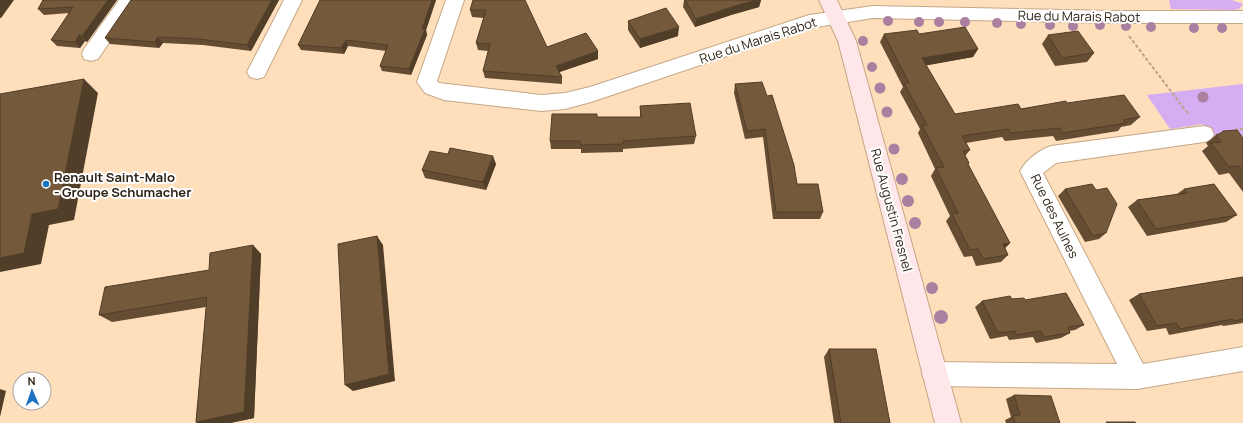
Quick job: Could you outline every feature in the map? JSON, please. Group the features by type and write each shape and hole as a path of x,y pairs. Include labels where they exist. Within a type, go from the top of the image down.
{"street":[{"path":"91,54 129,0"},
{"path":"256,72 293,0"},
{"name":"Rue du Marais Rabot","path":"455,0 427,82 432,88 444,92 541,103 565,101 591,94 809,22 832,8 873,12 1114,17 1243,17"},
{"name":"Rue Augustin Fresnel","path":"832,8 855,68 948,423"},
{"name":"Rue des Aulnes","path":"1137,377 1031,172 1050,155 1204,134"},
{"path":"936,374 1137,377 1191,370 1243,359"}],"path":[{"path":"1114,17 1204,134"}],"shaded area":[{"path":"1169,0 1232,0 1243,4 1239,9 1234,10 1171,9"},
{"path":"1243,84 1243,136 1215,139 1203,124 1170,129 1147,95"}],"building":[{"path":"43,0 108,0 82,36 79,35 75,42 51,40 73,7 38,9"},
{"path":"131,0 272,0 247,45 199,39 158,37 154,42 105,38"},
{"path":"320,0 432,0 422,29 425,29 409,69 380,66 388,45 346,40 341,48 298,45"},
{"path":"473,0 525,0 547,47 586,33 598,51 556,66 562,77 483,71 490,44 476,43 486,10 470,10"},
{"path":"685,0 756,0 696,19"},
{"path":"666,8 679,27 640,39 628,21"},
{"path":"965,27 978,49 922,58 955,114 1018,104 1021,109 1066,101 1067,103 1124,95 1140,117 1123,120 1126,123 1063,133 1060,128 1011,133 1008,129 962,136 970,150 963,151 969,163 968,164 1010,243 1003,244 1008,255 983,259 978,249 970,250 952,214 958,213 936,168 944,167 922,125 927,125 904,83 909,83 884,34 917,30 919,34"},
{"path":"1078,31 1094,53 1062,58 1048,35"},
{"path":"84,79 58,209 32,214 24,253 0,258 0,94"},
{"path":"762,82 767,96 772,95 794,165 797,184 818,184 823,212 776,212 765,129 747,131 735,84"},
{"path":"690,103 696,136 623,141 623,144 580,145 580,141 550,141 552,114 597,114 597,117 641,117 640,106"},
{"path":"1237,130 1243,138 1243,170 1239,166 1229,167 1211,143 1221,142 1216,135 1223,131"},
{"path":"450,148 493,156 483,182 422,170 430,151 448,154"},
{"path":"1092,184 1096,190 1107,188 1117,204 1106,233 1093,236 1065,189"},
{"path":"1214,184 1237,215 1156,229 1137,200 1187,193 1184,189"},
{"path":"377,236 389,374 345,385 338,244"},
{"path":"253,245 244,412 196,422 207,297 99,315 105,287 209,270 210,253"},
{"path":"1243,277 1243,319 1234,321 1233,319 1180,329 1176,323 1157,326 1139,294"},
{"path":"1066,293 1084,325 1068,327 1070,333 1044,337 1041,331 1016,335 1015,331 998,333 982,301 1010,296 1012,299 1024,298 1025,300"},
{"path":"829,349 876,349 890,423 841,423"},
{"path":"1014,395 1051,396 1060,423 1015,423 1013,416 1020,415"},
{"path":"1106,422 1135,422 1136,423 1107,423"}],"place":[{"name":"Renault Saint-Malo - Groupe Schumacher","path":"46,184"}]}
